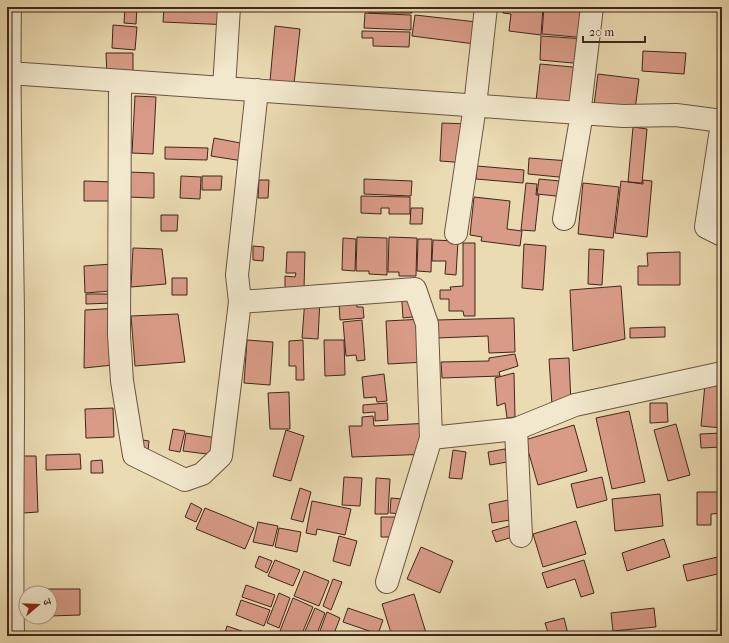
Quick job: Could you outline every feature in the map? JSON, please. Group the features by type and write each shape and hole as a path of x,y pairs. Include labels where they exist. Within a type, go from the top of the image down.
{"street":[{"path":"10,7 9,561 14,636"},
{"path":"224,88 228,7"},
{"path":"456,233 475,106 486,7"},
{"path":"564,219 582,113 580,107 592,7"},
{"path":"9,73 623,116 676,116 722,122 706,227 722,235"},
{"path":"120,81 119,335 122,381 134,455 185,480 202,474 220,456 240,302 237,275 257,90"},
{"path":"240,302 415,290 427,324 431,438 387,582"},
{"path":"431,438 516,429 575,405 722,373"},
{"path":"516,429 521,536"}],"building":[{"path":"125,7 137,7 136,24 124,23"},
{"path":"164,7 231,7 231,25 163,22"},
{"path":"365,7 412,7 412,13 369,13 369,10 365,10"},
{"path":"503,7 543,7 541,35 509,31 511,14 503,13"},
{"path":"544,7 589,12 587,38 542,34"},
{"path":"365,13 411,15 411,30 364,28"},
{"path":"415,15 477,22 475,44 412,36"},
{"path":"113,25 137,27 135,50 112,48"},
{"path":"275,26 300,29 294,84 270,81"},
{"path":"362,31 410,32 409,47 373,46 373,38 362,38"},
{"path":"541,36 585,39 584,64 540,60"},
{"path":"643,51 686,53 684,74 642,71"},
{"path":"106,53 133,53 133,77 107,76"},
{"path":"540,64 583,68 579,106 536,101"},
{"path":"598,74 639,79 635,110 594,105"},
{"path":"135,96 156,97 153,154 132,153"},
{"path":"442,123 469,124 467,163 440,161"},
{"path":"633,127 647,129 642,183 628,182"},
{"path":"214,138 246,144 243,161 211,156"},
{"path":"165,147 208,148 207,160 165,159"},
{"path":"529,158 570,161 569,178 528,174"},
{"path":"477,166 524,170 523,183 476,179"},
{"path":"127,172 154,173 154,198 127,197"},
{"path":"181,176 201,177 200,199 180,198"},
{"path":"202,176 222,176 221,190 202,190"},
{"path":"364,179 412,181 411,196 364,194"},
{"path":"539,179 570,182 565,197 537,194"},
{"path":"259,180 269,180 268,198 258,198"},
{"path":"643,180 652,181 647,237 615,233 621,181 643,184"},
{"path":"84,181 114,182 114,201 84,201"},
{"path":"526,183 537,184 536,195 539,195 535,231 521,230"},
{"path":"583,183 619,187 613,238 578,234"},
{"path":"361,196 410,197 410,214 389,214 389,208 381,208 381,214 361,213"},
{"path":"474,197 510,201 507,229 522,231 520,246 481,241 482,237 470,235"},
{"path":"411,208 423,208 422,224 410,224"},
{"path":"161,215 178,215 177,231 161,231"},
{"path":"357,237 387,238 387,275 369,274 369,271 356,271"},
{"path":"389,237 417,238 416,276 399,276 399,272 388,272"},
{"path":"343,238 356,239 355,271 342,270"},
{"path":"418,239 432,239 431,272 417,271"},
{"path":"433,240 458,241 456,275 445,274 446,261 432,261"},
{"path":"463,243 475,243 475,316 464,316 463,311 449,311 449,299 440,299 440,290 451,290 450,287 463,286"},
{"path":"524,244 546,246 543,290 522,288"},
{"path":"253,246 264,247 263,261 253,260"},
{"path":"133,248 162,249 166,284 131,287"},
{"path":"589,249 604,250 602,285 588,284"},
{"path":"287,252 305,252 304,289 285,288 285,276 295,277 296,273 286,273"},
{"path":"680,252 680,285 638,285 638,266 648,266 647,253"},
{"path":"112,264 111,291 85,293 84,266"},
{"path":"172,278 187,278 187,295 172,295"},
{"path":"621,286 625,339 573,351 570,290"},
{"path":"338,287 356,297 357,307 363,307 364,318 340,320"},
{"path":"401,287 423,316 403,318"},
{"path":"86,294 112,294 113,303 86,304"},
{"path":"305,299 320,299 318,339 302,338"},
{"path":"121,308 123,364 84,368 85,310"},
{"path":"178,314 185,362 135,366 131,316"},
{"path":"514,318 515,352 489,353 488,336 437,338 437,320"},
{"path":"424,319 426,362 388,364 386,321"},
{"path":"362,320 365,360 357,361 356,355 346,356 343,322"},
{"path":"665,327 665,337 630,338 630,328"},
{"path":"247,340 273,342 270,385 244,383"},
{"path":"303,340 304,380 296,380 296,366 289,366 289,341"},
{"path":"324,340 344,340 345,375 325,376"},
{"path":"515,354 518,366 499,372 500,376 442,378 441,362 489,361 489,358"},
{"path":"569,358 571,404 552,405 549,359"},
{"path":"514,373 515,417 507,418 505,403 497,406 495,378"},
{"path":"384,374 387,401 377,402 376,397 364,398 362,377"},
{"path":"705,384 722,385 722,428 701,426"},
{"path":"289,392 290,429 270,429 268,393"},
{"path":"387,403 388,420 375,421 375,412 363,413 363,405"},
{"path":"650,403 667,403 668,422 650,423"},
{"path":"113,408 114,437 86,438 85,409"},
{"path":"629,411 645,482 612,489 596,418"},
{"path":"373,416 374,426 430,423 431,454 352,457 349,426 362,426 362,417"},
{"path":"676,424 690,475 668,481 654,430"},
{"path":"574,425 587,471 538,485 525,440"},
{"path":"173,429 185,431 180,452 169,450"},
{"path":"286,430 304,436 291,481 273,476"},
{"path":"186,433 217,438 215,455 183,451"},
{"path":"722,433 722,447 701,448 700,434"},
{"path":"136,439 149,441 148,451 135,449"},
{"path":"505,449 507,462 490,465 488,452"},
{"path":"453,450 466,452 462,479 449,478"},
{"path":"80,454 81,469 46,470 46,455"},
{"path":"21,456 36,456 38,512 23,513"},
{"path":"102,460 103,473 91,473 91,461"},
{"path":"344,477 362,478 360,506 342,505"},
{"path":"602,477 607,500 577,508 571,484"},
{"path":"376,478 390,479 388,514 375,514"},
{"path":"300,488 311,492 303,522 291,519"},
{"path":"697,492 722,492 722,513 711,514 711,525 697,525"},
{"path":"660,494 663,526 615,531 612,499"},
{"path":"391,498 413,500 413,515 390,513"},
{"path":"518,498 522,518 492,523 489,504"},
{"path":"312,501 351,509 345,535 317,529 316,535 306,533"},
{"path":"191,503 202,509 196,522 185,517"},
{"path":"205,508 254,528 245,549 196,529"},
{"path":"381,517 401,517 401,537 381,537"},
{"path":"576,521 586,554 543,567 533,534"},
{"path":"258,522 278,526 273,546 253,542"},
{"path":"523,522 526,533 496,542 492,531"},
{"path":"279,528 301,532 297,552 275,547"},
{"path":"339,536 357,541 350,566 333,561"},
{"path":"664,539 670,557 627,571 622,553"},
{"path":"421,547 453,561 440,593 407,579"},
{"path":"259,556 272,561 267,573 255,567"},
{"path":"722,556 722,573 687,581 683,565"},
{"path":"275,560 300,570 293,586 268,576"},
{"path":"584,560 594,593 581,597 575,579 547,588 542,573"},
{"path":"304,571 329,581 319,606 294,596"},
{"path":"333,579 342,582 331,610 323,606"},
{"path":"246,585 275,595 271,607 242,597"},
{"path":"58,589 80,589 80,615 58,616"},
{"path":"279,593 290,598 279,628 267,623"},
{"path":"414,594 427,636 392,636 382,604"},
{"path":"293,598 313,607 301,636 292,636 280,631"},
{"path":"241,600 270,610 264,626 236,615"},
{"path":"315,608 325,613 316,636 303,636"},
{"path":"348,608 383,620 378,634 343,622"},
{"path":"654,608 656,627 613,631 611,613"},
{"path":"327,612 340,618 333,636 318,636"},
{"path":"564,618 568,634 549,636 545,623"},
{"path":"227,626 256,636 224,636"}]}
